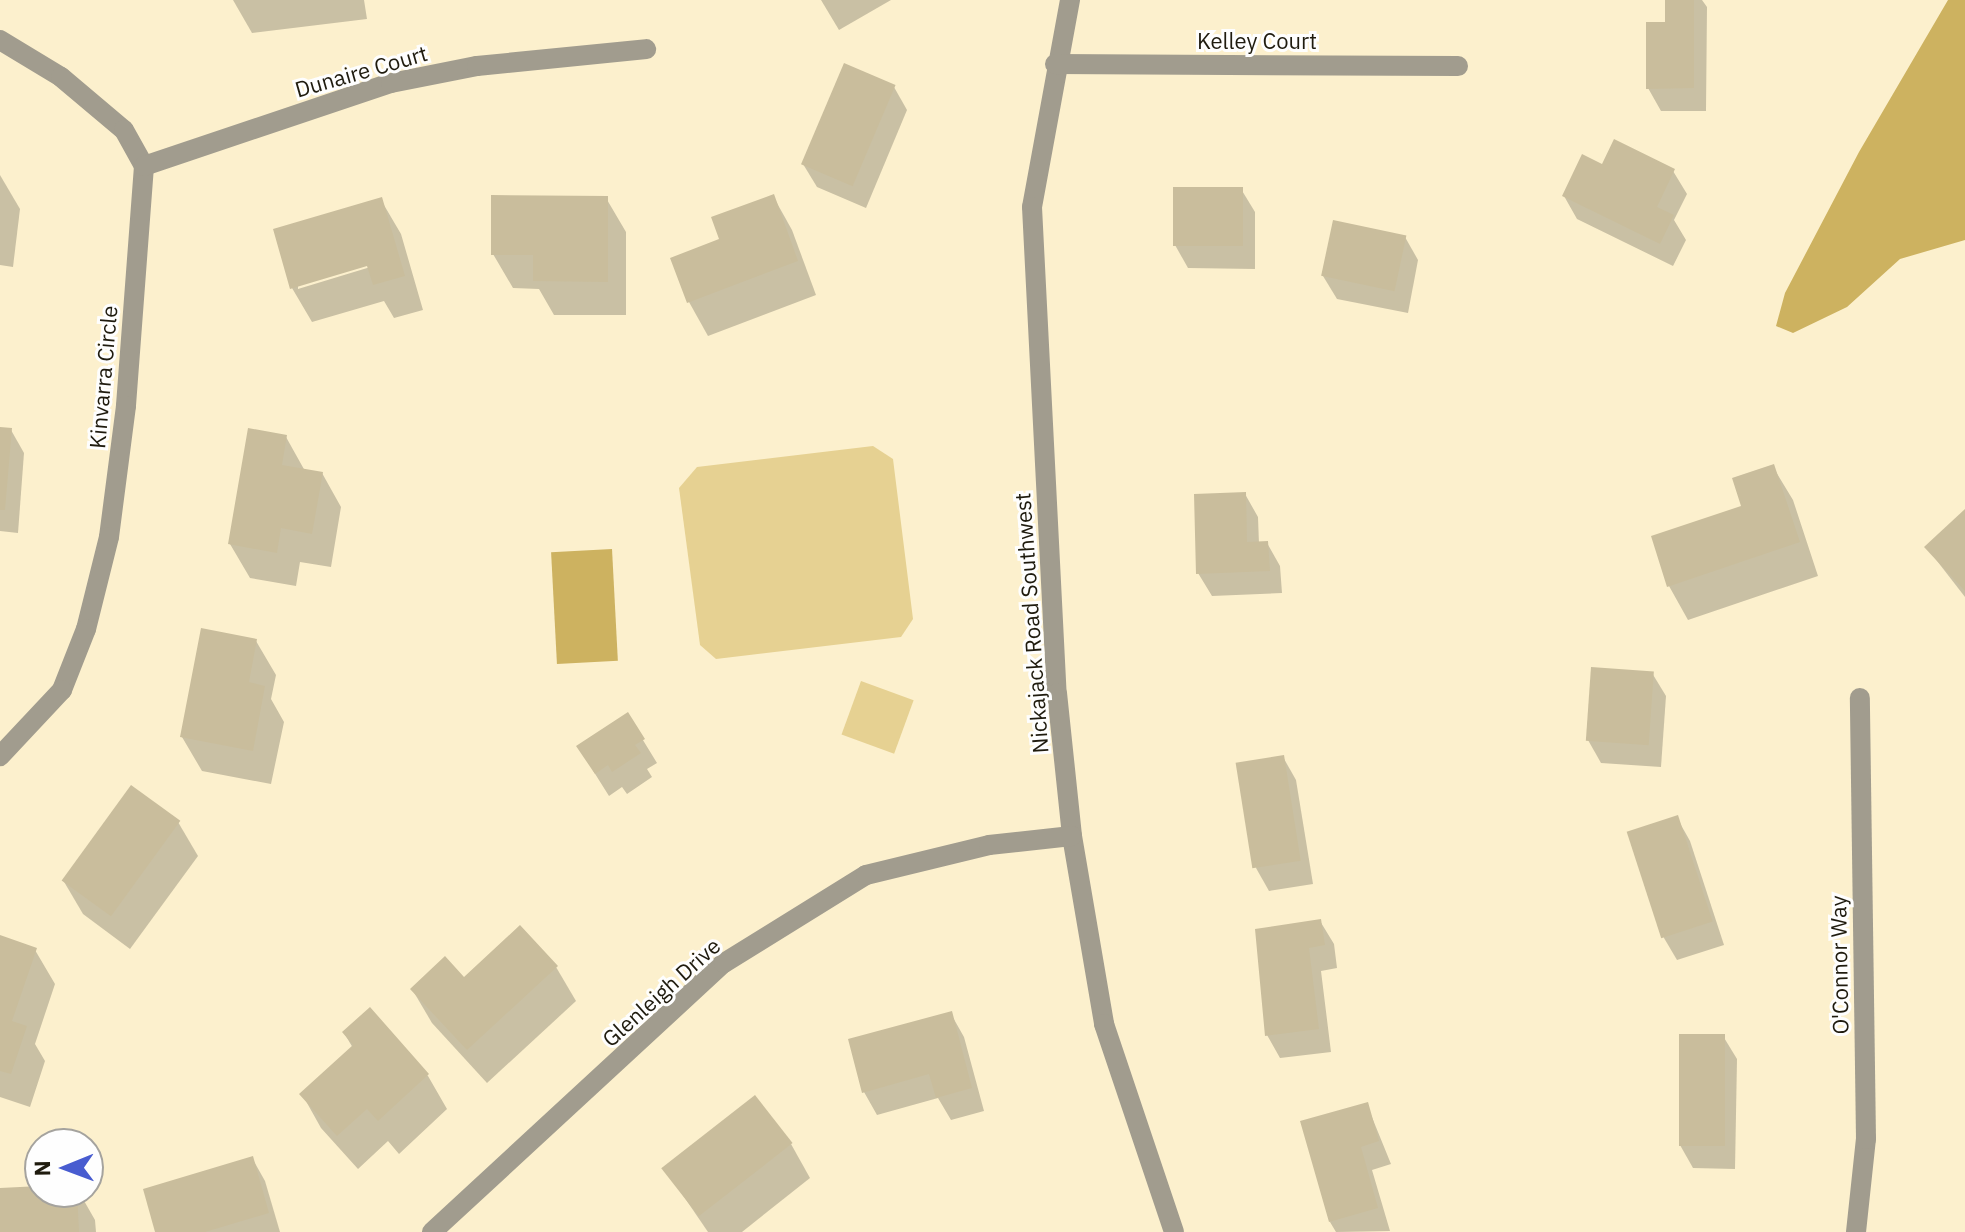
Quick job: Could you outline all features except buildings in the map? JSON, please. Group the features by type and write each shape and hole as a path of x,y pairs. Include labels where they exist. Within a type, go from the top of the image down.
{"street":[{"name":"Nickajack Road Southwest","path":"1070,0 1055,64 1032,207 1057,693 1072,836 1104,1024 1174,1232"},
{"path":"0,40 61,77 124,130 144,166"},
{"name":"Dunaire Court","path":"144,166 391,83 477,66 646,49"},
{"name":"Kelley Court","path":"1055,64 1458,66"},
{"name":"Kinvarra Circle","path":"0,756 62,690 86,629 109,537 126,406 144,166"},
{"name":"O'Connor Way","path":"1856,1232 1866,1139 1860,698"},
{"name":"Glenleigh Drive","path":"432,1232 724,963 866,875 961,853 1072,836"}],"shaded area":[{"path":"1948,0 1965,0 1965,240 1900,259 1847,307 1793,333 1776,326 1785,293 1859,152"},
{"path":"873,446 893,459 913,619 901,637 716,659 700,645 679,488 697,467"},
{"path":"612,549 618,661 557,664 551,552"},
{"path":"861,681 914,700 894,754 842,735"}]}
